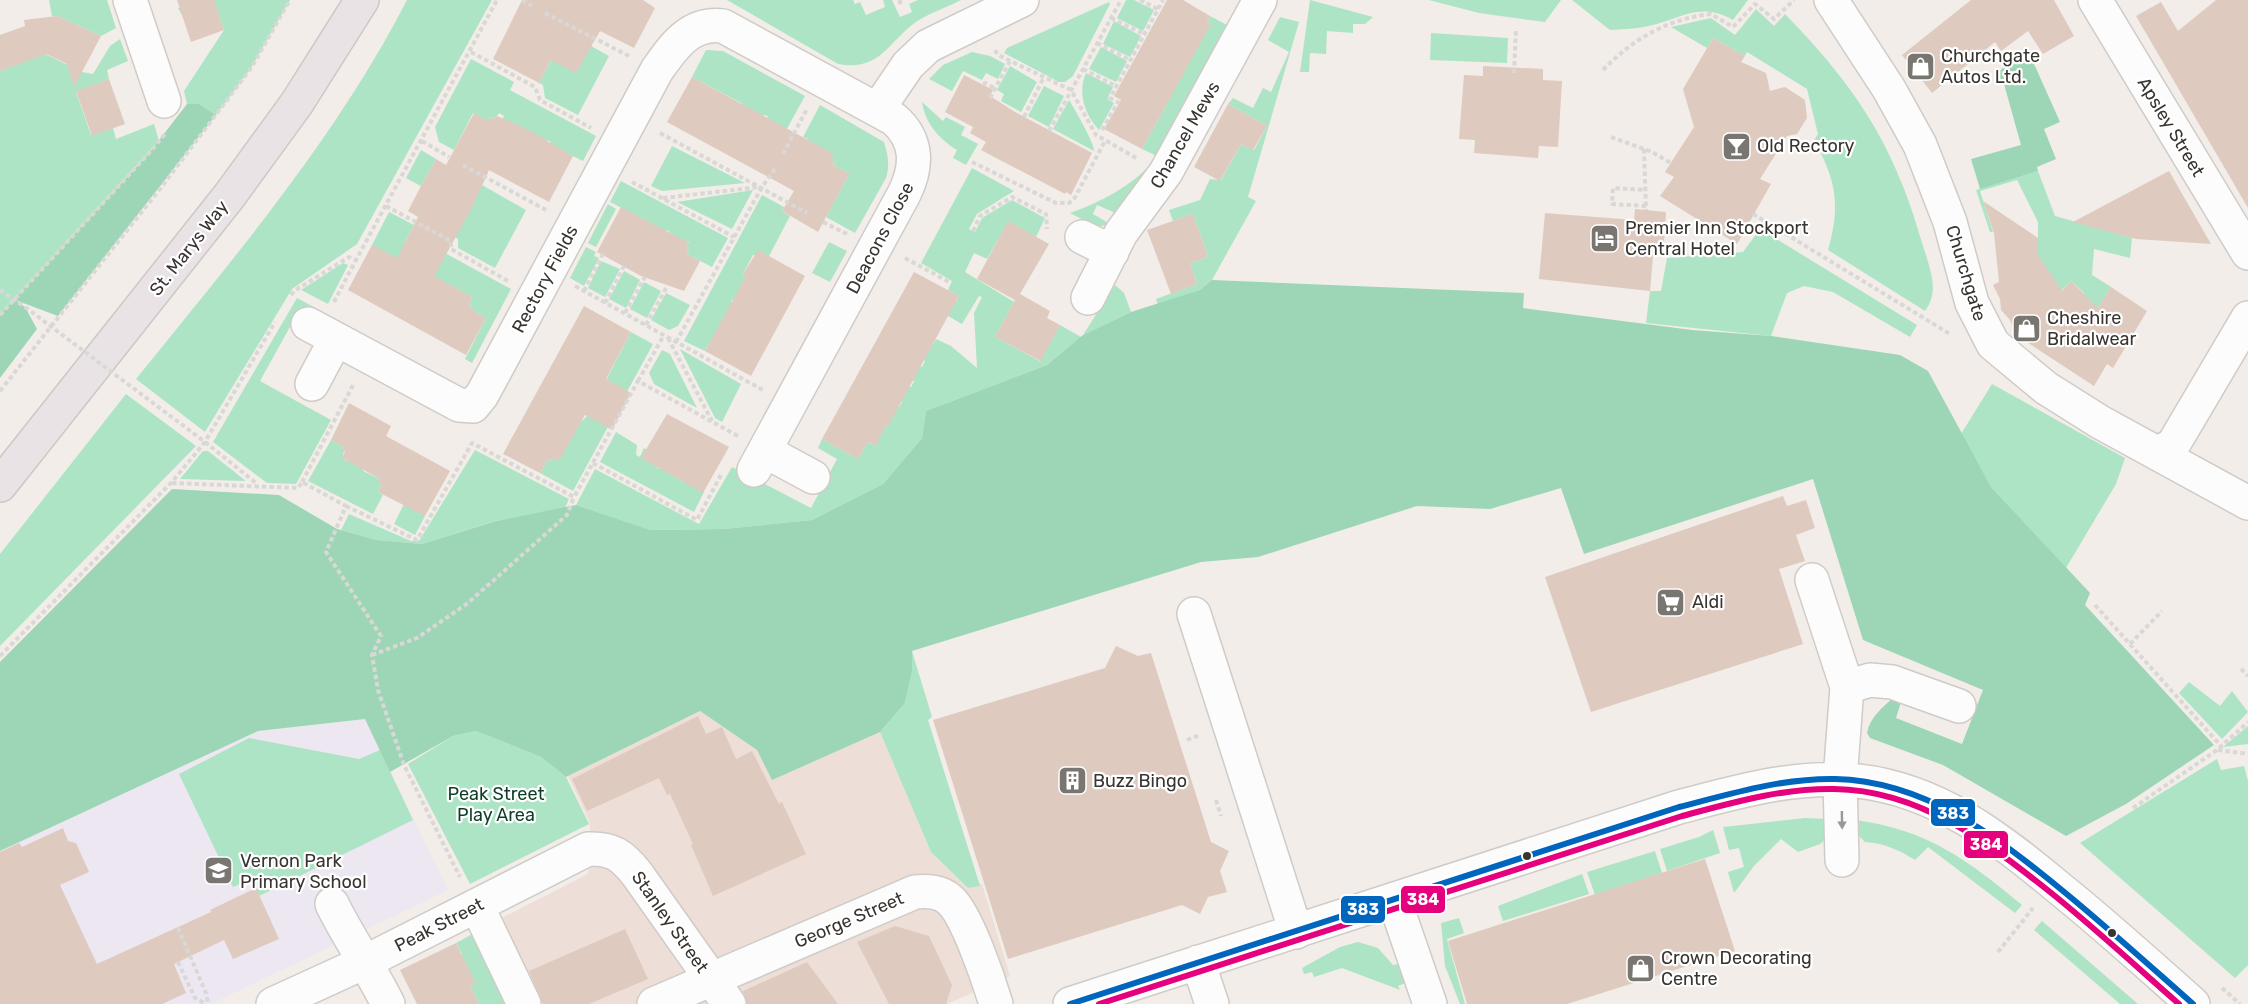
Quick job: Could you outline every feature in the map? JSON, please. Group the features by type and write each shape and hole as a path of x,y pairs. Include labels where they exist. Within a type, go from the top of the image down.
{"main road":[{"name":"St. Marys Way","path":"0,485 230,195 297,103 362,0"}],"street":[{"path":"130,0 164,101"},
{"name":"Chancel Mews","path":"1088,298 1126,226 1166,172 1260,0"},
{"name":"Churchgate","path":"1831,0 1889,89 1920,145 1950,222 1972,303 1993,344 2046,388 2248,503"},
{"name":"Apsley Street","path":"2096,0 2248,254"},
{"path":"878,109 919,53 1001,7"},
{"name":"Deacons Close","path":"701,26 723,26 894,119 906,132 914,162 911,180 790,405 748,463"},
{"name":"Rectory Fields","path":"305,323 459,405 472,406 482,395 657,70 683,36 701,26"},
{"path":"1082,237 1112,252"},
{"path":"2158,453 2173,445 2248,318"},
{"path":"305,323 312,384"},
{"path":"748,463 813,477"},
{"path":"1812,580 1847,687 1840,780 1842,860"},
{"path":"1194,614 1296,932"},
{"path":"1847,687 1870,680 1892,682 1959,706"},
{"path":"1070,1004 1699,801 1782,783 1840,780 1907,791 1943,805 1980,826 2201,997"},
{"name":"Peak Street","path":"273,1004 367,961 588,849 605,848"},
{"name":"Stanley Street","path":"605,848 619,854 637,874 720,992"},
{"name":"George Street","path":"654,1004 720,992 915,892 932,891 950,900 960,913 996,1004"},
{"path":"1394,899 1430,1004"},
{"path":"332,904 355,949 367,961 388,1004"},
{"path":"477,906 524,1004"},
{"path":"1198,962 1212,1004"}],"path":[{"path":"0,391 163,185 251,68 290,0"},
{"path":"0,656 171,483 356,260 471,52 497,0"},
{"path":"522,0 532,6"},
{"path":"1049,131 1121,0"},
{"path":"1140,0 1158,9"},
{"path":"1102,130 1118,102 1110,98 1163,0"},
{"path":"1603,70 1622,51 1644,36 1673,22 1711,14 1733,27 1755,4 1774,19 1794,0"},
{"path":"1001,7 998,55 1071,90 1096,135 1145,163"},
{"path":"545,13 657,70"},
{"path":"1111,18 1144,34"},
{"path":"1514,73 1516,28"},
{"path":"1097,43 1130,60"},
{"path":"471,52 535,87 540,100 618,143 762,187 807,213"},
{"path":"990,98 1010,61"},
{"path":"1083,69 1116,86"},
{"path":"1024,117 1044,78"},
{"path":"783,154 824,79"},
{"path":"984,85 985,83 996,89"},
{"path":"0,315 150,152 171,125 164,101"},
{"path":"1611,137 1644,149 1671,163"},
{"path":"422,141 449,157"},
{"path":"972,162 1056,203 1069,202 1074,199 1105,141"},
{"path":"618,143 662,198 734,237"},
{"path":"1644,149 1646,190 1646,208 1612,204 1613,189 1646,190"},
{"path":"463,165 573,225"},
{"path":"676,342 762,187 775,169"},
{"path":"662,198 762,187"},
{"path":"973,231 980,216 1012,197 1046,214 1047,229"},
{"path":"386,206 451,240 451,249 542,284 584,291 790,405"},
{"path":"1753,214 1926,320"},
{"path":"877,243 949,282"},
{"path":"584,291 603,254"},
{"path":"305,323 294,291 349,256 356,260"},
{"path":"605,303 624,266"},
{"path":"625,314 645,277"},
{"path":"645,325 666,288"},
{"path":"0,290 258,484"},
{"path":"372,655 417,638 468,603 567,515 574,497 638,381 666,336"},
{"path":"593,463 697,520 748,463 712,422 666,336"},
{"path":"171,483 258,484 298,488 368,357"},
{"path":"638,381 712,422"},
{"path":"302,482 417,540 472,443 574,497"},
{"path":"346,506 326,552 381,636 372,655 378,690 404,765 477,906"},
{"path":"2095,605 2222,746"},
{"path":"2130,644 2162,611"},
{"path":"2241,669 2248,675"},
{"path":"2133,808 2217,750 2248,722"},
{"path":"2217,750 2248,754"},
{"path":"1216,800 1221,816"},
{"path":"1998,952 2036,905 2056,885"},
{"path":"178,928 206,993 207,1004"},
{"path":"178,962 195,998 207,1004"},
{"path":"2201,997 2240,1004"}],"shaded area":[{"path":"700,711 757,750 772,779 880,732 931,852 968,888 982,884 1010,976 947,1004 516,1004 480,929 588,874 590,823 568,776"},
{"name":"Vernon Park Primary School","path":"365,719 448,890 211,1004 0,1004 0,851 258,731"}],"green space":[{"path":"49,0 107,0 116,28 101,36 57,16 52,16"},
{"path":"202,0 290,0 251,68 216,115 199,104 187,104 184,91 224,30 215,4 182,15 178,8"},
{"path":"407,0 492,0 357,244 292,289 205,432 136,379 246,243 316,149 379,51"},
{"path":"727,0 853,0 855,4 860,2 866,15 885,7 883,0 892,0 900,17 912,12 909,4 918,0 961,0 919,20 875,59 853,65 838,64"},
{"path":"1126,0 1134,0 1154,10 1143,31 1117,18"},
{"path":"1310,0 1373,17 1365,24 1353,24 1353,33 1327,31 1326,54 1310,53 1309,72 1300,72"},
{"path":"1429,0 1561,0 1545,22 1479,13"},
{"path":"1572,0 1748,0 1733,20 1721,14 1699,12 1644,27 1610,30"},
{"path":"1109,2 1073,76 1065,82 1059,82 1004,53 1007,48"},
{"path":"1756,9 1774,26 1785,14 1833,67 1853,94 1886,148 1912,210 1928,263 1933,288 1930,303 1925,311 1828,250 1834,219 1834,193 1832,181 1814,140 1818,134 1807,89 1747,52 1745,56 1713,38 1707,48 1671,27 1711,18 1735,35"},
{"path":"1210,16 1229,26 1159,157 1142,149 1169,100 1166,98 1211,24 1207,22"},
{"path":"1280,17 1299,22 1248,197 1256,201 1212,280 1200,290 1158,305 1156,299 1197,284 1190,263 1208,257 1193,214 1173,221 1169,210 1200,200 1210,179 1221,180 1241,144 1254,150 1267,126 1228,104 1233,98 1253,108 1263,88 1271,92 1289,52 1268,40"},
{"path":"1114,21 1141,36 1130,57 1103,44"},
{"path":"25,29 41,52 82,72 93,74 110,46 120,39 128,61 107,70 109,79 76,92 91,135 113,128 116,139 154,124 159,141 0,315 0,71 18,64 6,33"},
{"path":"566,32 609,56 578,115 545,98 543,85 539,83"},
{"path":"1431,33 1508,38 1507,63 1430,60"},
{"path":"1101,47 1127,61 1116,82 1089,69"},
{"path":"706,50 723,51 805,96 783,136 765,123 768,116 763,115 757,124 741,110 743,104 692,77"},
{"path":"972,52 990,56 1005,64 998,79 986,73 982,80 963,71 952,91 929,79 943,65"},
{"path":"2026,53 2035,66 2060,122 2044,129 2056,159 2037,167 2038,171 1980,189 1971,159 2021,145 2004,84 1996,73"},
{"path":"471,59 514,82 510,90 596,136 583,161 569,154 545,151 551,142 547,140 543,145 499,126 504,116 499,113 495,119 490,117 488,121 473,113 454,150 439,142 435,127"},
{"path":"1010,66 1037,82 1021,112 1001,101 1004,94 997,90"},
{"path":"1086,73 1113,87 1107,99 1114,103 1099,130 1086,111 1082,96"},
{"path":"1044,86 1064,96 1049,127 1028,116"},
{"path":"1069,100 1088,134 1094,151 1053,129"},
{"path":"922,102 943,121 946,117 965,127 961,135 978,144 966,165 953,158 957,150 934,130 926,117"},
{"path":"187,104 199,104 216,115 58,316 15,300 25,307 37,329 0,378 0,315 150,152"},
{"path":"820,105 884,142 888,164 886,178 855,233 826,217 849,174 833,165 835,162 805,145 808,139 803,137"},
{"path":"672,146 745,183 662,191 651,186"},
{"path":"421,150 436,159 421,186 406,178"},
{"path":"1154,161 1118,214 1097,205 1093,214 1110,224 1097,227 1070,213 1115,192"},
{"path":"972,168 1014,191 977,214 969,229 975,232 982,218 1012,200 1045,218 1036,237 1008,222 987,259 974,253 965,272 1014,302 995,337 1040,361 1060,325 1081,337 1047,365 926,411 922,438 883,484 812,520 724,529 649,530 576,505 595,469 699,524 732,467 811,508 837,459 818,448 822,439 858,459 868,442 876,446 877,423 887,428 890,403 899,407 902,402 892,396 901,382 911,387 914,381 904,376 913,362 922,367 925,361 916,356 925,340 933,344 936,339 951,346 977,368 974,313 982,297 979,296 962,324 939,311 947,297 956,302 959,296 948,290 952,281 921,263"},
{"path":"2038,171 2055,216 2132,238 2130,258 2094,249 2092,275 2111,287 2092,318 2064,315 2084,293 2071,281 2051,301 2038,275 2038,222 2017,180 1980,191 1993,232 1990,232 1976,190"},
{"path":"621,181 728,238 712,267 687,254 689,251 686,249 689,242 666,239 670,232 666,230 660,239 647,221 610,202"},
{"path":"482,185 526,210 495,268 458,248 458,239 455,237"},
{"path":"753,190 732,229 677,202"},
{"path":"762,195 784,207 782,211 790,216 769,256 753,255 743,274 747,277 742,303 733,299 731,302 740,308 719,325 719,347 709,343 705,351 684,341"},
{"path":"608,204 616,209 596,247 588,243"},
{"path":"389,212 414,225 405,242 421,240 511,289 472,363 465,359 486,318 471,309 472,306 469,305 472,297 397,258 392,266 372,245"},
{"path":"1760,229 1917,325 1910,337 1833,292 1804,286 1787,293 1771,336 1646,323 1650,291 1661,291 1667,258 1743,252"},
{"path":"829,242 847,251 830,282 812,273"},
{"path":"586,247 596,252 594,256 599,258 584,286 570,278"},
{"path":"601,261 620,269 605,297 588,288"},
{"path":"343,263 348,265 328,304 301,290"},
{"path":"624,271 640,280 626,308 609,299"},
{"path":"1212,280 1524,293 1523,308 1692,330 1771,336 1900,355 1928,371 1991,487 2090,593 2085,605 2214,745 2126,804 2066,836 1943,765 1870,738 1867,733 1871,722 1894,697 1902,699 1896,718 1962,744 1983,690 1863,640 1813,479 1584,554 1561,488 1490,509 1417,506 1258,557 1201,562 912,651 912,672 905,703 880,732 772,780 757,750 700,711 566,777 541,757 476,731 453,736 390,772 365,719 258,731 0,851 0,662 172,489 279,495 337,529 377,540 422,544 496,521 576,505 650,530 724,529 812,520 883,484 922,438 926,411 1047,365 1083,335 1131,312 1200,290"},
{"path":"644,282 661,291 647,318 630,309"},
{"path":"1115,285 1124,293 1131,312 1083,335"},
{"path":"666,293 690,305 678,326 669,330 651,320"},
{"path":"297,298 321,311 318,316 301,307 260,381 331,420 296,484 267,483 213,442"},
{"path":"631,332 653,344 573,491 540,473 548,459 552,461 578,419 582,421 588,415"},
{"path":"680,349 741,384 722,422 715,418"},
{"path":"662,350 670,354 697,408 654,384 649,373"},
{"path":"1992,384 2125,458 2116,484 2066,568 1991,487 1961,434"},
{"path":"126,394 196,446 0,646 0,554"},
{"path":"616,432 637,445 636,455 640,457 644,448 657,455 656,467 660,469 665,459 678,479 704,492 694,512 600,462"},
{"path":"331,440 344,447 343,459 347,461 352,453 366,464 363,471 380,479 378,483 382,485 378,492 383,495 373,514 308,481"},
{"path":"475,450 569,499 565,508 495,521 422,544 377,540 341,530 349,514 411,541 419,541"},
{"path":"203,451 208,451 246,481 180,479"},
{"path":"408,496 425,516 415,535 394,524"},
{"path":"912,651 932,717 928,720 980,886 968,888 931,852 880,732 905,703 912,672"},
{"path":"2189,682 2220,706 2232,691 2248,712 2222,739 2179,693"},
{"path":"2248,726 2248,744 2223,747"},
{"name":"Peak Street Play Area","path":"476,731 541,757 566,777 589,824 470,884 408,764 453,736"},
{"path":"249,738 359,759 380,750 413,820 259,896 251,879 233,887 179,774"},
{"path":"2217,759 2221,770 2244,766 2248,781 2248,965 2235,978 2080,843"},
{"path":"1805,818 1827,819 1829,836 1820,844 1798,852 1781,839 1754,866 1734,893 1728,872 1744,867 1739,848 1729,850 1723,827"},
{"path":"1855,820 1904,831 1946,849 1984,874 2022,905 2015,913 1928,847 1915,860 1891,848 1865,842 1857,834"},
{"path":"1713,830 1720,853 1667,871 1660,849 1699,837"},
{"path":"1655,851 1662,873 1595,895 1587,872"},
{"path":"1582,874 1589,894 1503,921 1498,906"},
{"path":"1459,918 1464,933 1447,939 1465,1004 1460,1004 1445,966 1441,923"},
{"path":"2042,921 2138,1004 2120,1004 2034,930"},
{"path":"480,930 516,1004 479,1004 470,986 475,984 446,962 462,954 456,943"},
{"path":"1358,942 1378,948 1393,965 1399,964 1406,983 1398,986 1400,990 1342,968 1314,977 1312,972 1304,974 1302,968 1340,947"}],"building":[{"path":"177,0 214,0 224,30 191,42"},
{"path":"522,0 643,0 655,8 634,48 600,31 576,73 551,60 539,83 493,59"},
{"path":"1167,0 1183,0 1210,16 1207,22 1211,24 1142,149 1104,129 1121,100 1114,96"},
{"path":"1971,0 2054,0 2074,36 2043,54 2028,31 2001,51 1995,42 1932,93 1902,55"},
{"path":"2216,0 2248,0 2248,208 2136,16 2161,2 2178,31"},
{"path":"57,16 101,36 74,87 67,64 46,54 0,71 0,35 25,26 24,20"},
{"name":"Old Rectory","path":"1713,38 1745,56 1741,62 1766,73 1770,91 1785,87 1805,100 1807,118 1797,134 1787,136 1760,179 1771,184 1737,244 1660,196 1674,177 1665,172 1694,127 1683,89"},
{"path":"1483,66 1543,69 1543,80 1562,81 1558,147 1539,146 1538,158 1474,153 1475,140 1459,139 1464,75 1483,76"},
{"path":"964,75 993,90 990,96 1015,112 1092,153 1071,195 981,150 986,142 970,133 973,127 945,112"},
{"path":"692,77 834,154 831,160 835,161 833,165 849,174 818,232 782,211 794,191 667,122"},
{"path":"109,79 125,124 92,136 76,91"},
{"path":"1228,104 1267,126 1253,150 1241,144 1220,181 1194,167"},
{"path":"474,113 488,121 490,117 495,119 497,116 527,129 573,156 549,202 489,170 472,208 434,276 472,297 469,305 472,306 471,309 486,318 466,355 348,290 372,245 397,258 418,217 408,211 421,186 436,159 446,165"},
{"path":"2169,171 2211,244 2136,239 2073,222"},
{"path":"1983,201 2038,238 2038,255 2062,291 2071,281 2098,308 2111,287 2147,311 2113,368 2107,364 2094,386 2016,335 2010,320 2001,310 2000,299 1993,285 1999,282 1994,233"},
{"path":"621,207 689,243 686,249 689,251 687,254 700,261 684,291 641,276 597,252"},
{"name":"Premier Inn Stockport Central Hotel","path":"1635,209 1666,212 1663,256 1653,256 1650,291 1539,279 1545,213 1634,220"},
{"path":"1193,214 1208,257 1190,263 1197,284 1171,294 1147,230"},
{"path":"1008,221 1049,244 1020,294 1050,311 1047,318 1060,325 1041,361 995,337 1015,300 977,279"},
{"path":"758,250 805,276 751,376 705,351 746,276 743,274"},
{"path":"914,272 959,296 876,446 868,442 858,459 822,439"},
{"path":"584,306 631,332 606,379 631,393 612,430 585,415 559,461 554,458 552,461 548,459 540,473 503,454"},
{"path":"349,403 391,426 386,436 450,471 425,516 378,492 382,485 377,483 380,479 342,458 345,452 342,451 344,447 331,440"},
{"path":"667,414 729,447 703,493 641,458"},
{"name":"Aldi","path":"1783,496 1787,506 1806,500 1815,528 1796,535 1805,561 1779,569 1803,644 1591,712 1545,577"},
{"name":"Buzz Bingo","path":"1116,646 1138,656 1151,653 1211,842 1229,851 1220,871 1227,892 1208,897 1200,914 1182,905 1008,959 933,720 1105,668"},
{"path":"698,716 706,734 722,727 736,759 752,751 779,804 782,802 806,854 713,896 691,845 693,844 670,794 667,795 659,778 587,811 572,779"},
{"path":"63,828 68,841 76,843 89,872 60,885 97,964 211,912 210,910 256,888 279,939 233,959 224,940 174,964 186,993 162,1004 0,1004 0,852 19,843 22,847"},
{"path":"1705,859 1735,951 1567,1004 1467,1004 1448,941"},
{"path":"895,926 929,936 952,985 946,1004 889,1004 857,942"},
{"path":"625,929 648,979 589,1004 543,1004 529,971"},
{"path":"456,943 476,984 470,986 479,1004 417,1004 400,970"},
{"path":"807,962 838,1004 747,1004 743,991"}],"transit line":[{"name":"383","path":"1070,1004 1679,807 1737,792 1815,779 1868,782 1899,790 1958,815 2012,851 2063,891 2193,1004"},
{"name":"384","path":"1099,1004 1682,816 1738,801 1815,789 1866,792 1896,799 1953,823 2005,857 2055,896 2179,1004"}],"place":[{"name":"Churchgate Autos Ltd.","path":"1920,66"},
{"name":"Old Rectory","path":"1736,146"},
{"name":"Premier Inn Stockport Central Hotel","path":"1604,238"},
{"name":"Cheshire Bridalwear","path":"2026,328"},
{"name":"Aldi","path":"1671,602"},
{"name":"Buzz Bingo","path":"1072,781"},
{"name":"Vernon Park Primary School","path":"219,871"},
{"name":"Crown Decorating Centre","path":"1640,968"}]}
